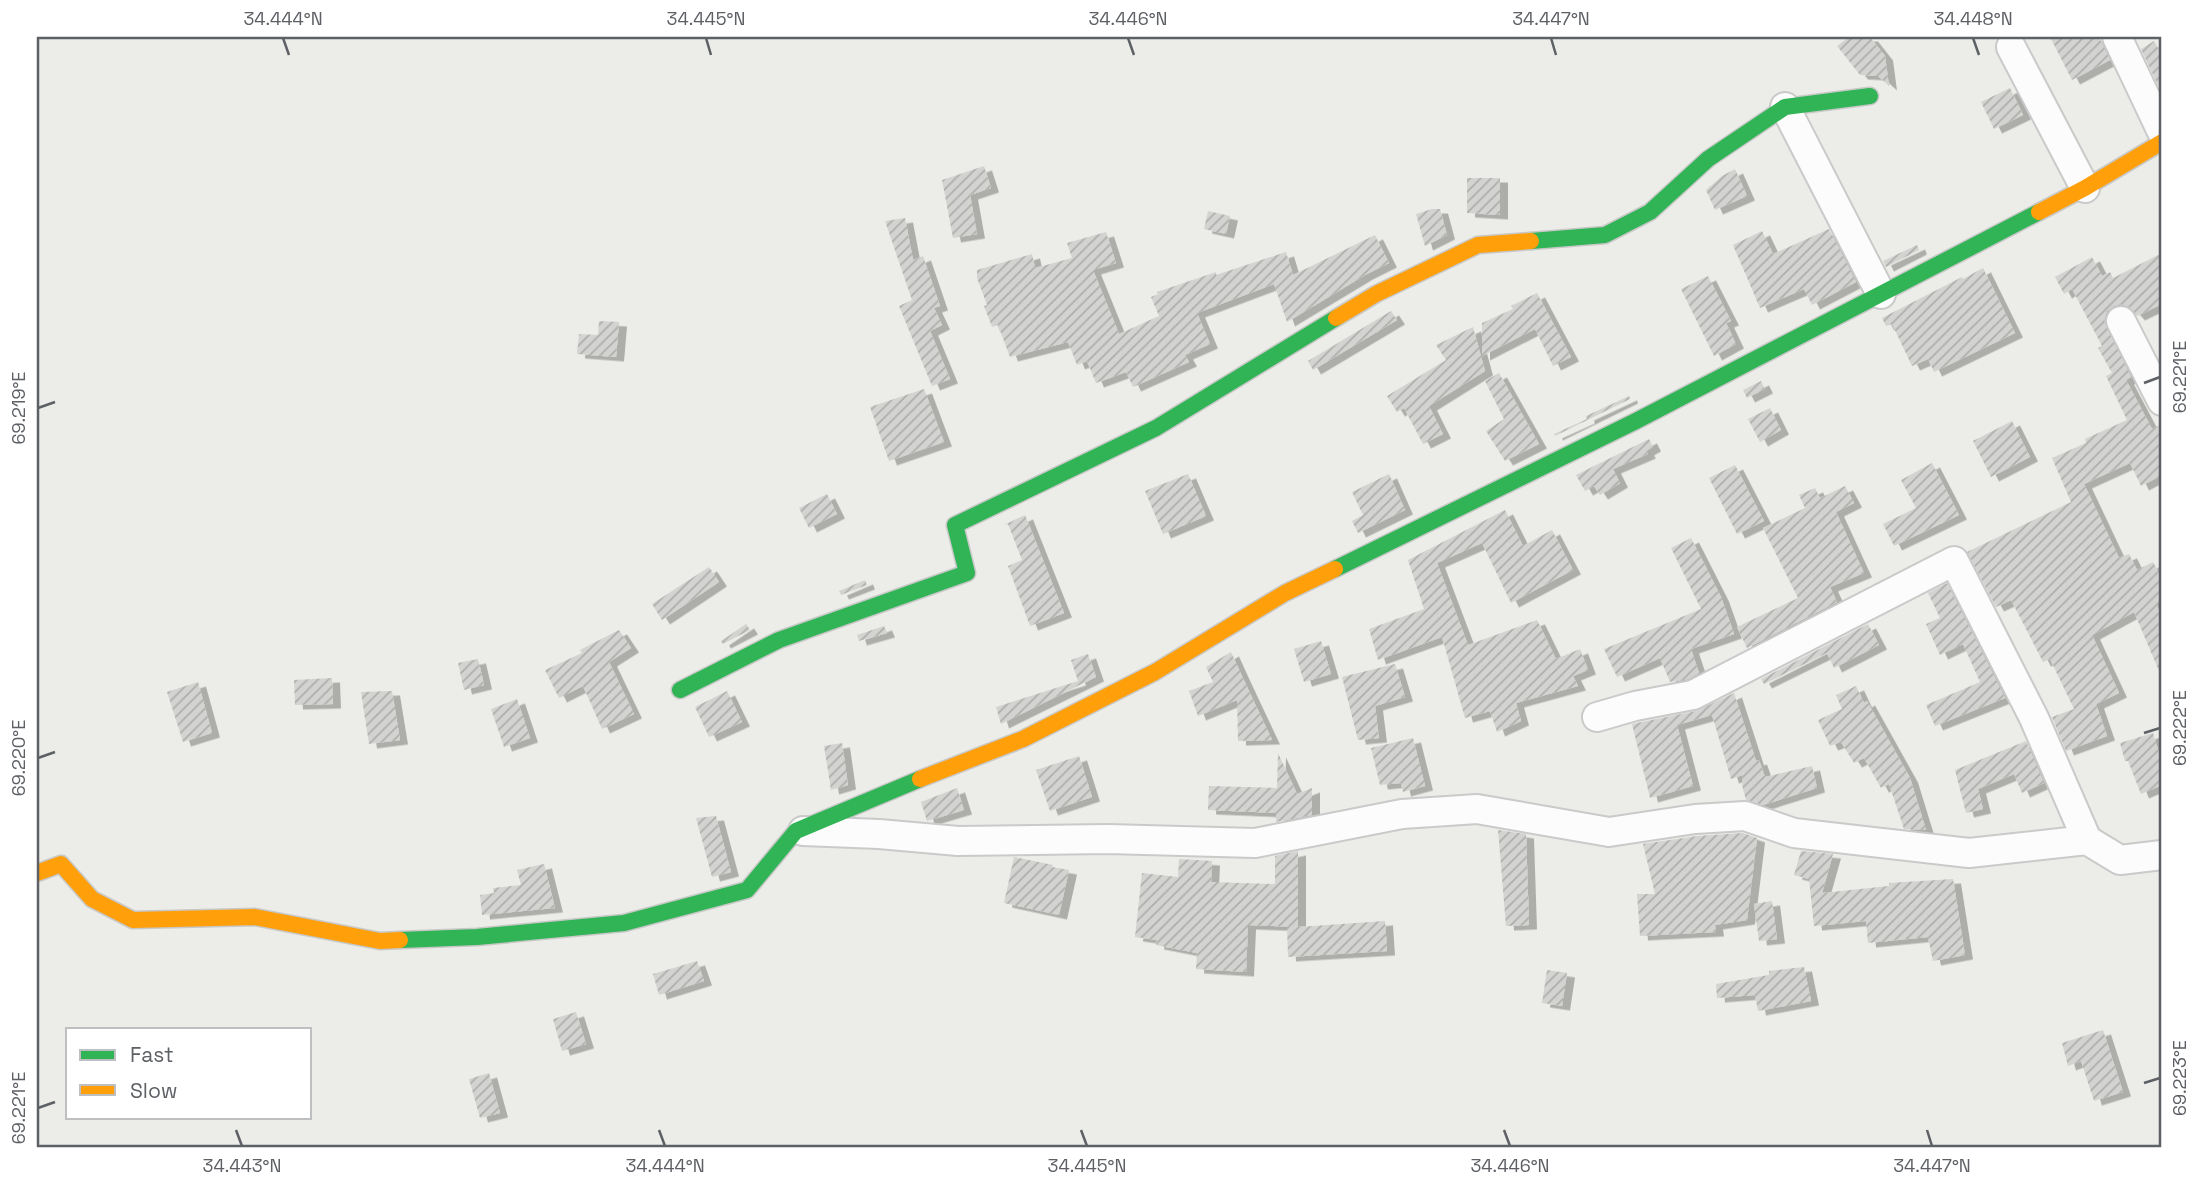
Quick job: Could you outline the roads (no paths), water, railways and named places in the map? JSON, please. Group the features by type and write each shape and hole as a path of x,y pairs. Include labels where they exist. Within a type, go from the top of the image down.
{"street":[{"path":"2117,37 2162,132"},
{"path":"2011,47 2085,188"},
{"path":"680,690 779,640 967,573 955,525 1156,428 1376,293 1478,245 1605,235 1650,212 1707,159 1784,107 1870,96"},
{"path":"1784,107 1881,294"},
{"path":"37,873 61,864 92,899 133,920 255,916 380,941 477,937 624,923 747,890 796,831 892,790 1023,740 1155,672 1285,593 1636,421 2085,188 2162,142"},
{"path":"2121,321 2162,401"},
{"path":"1597,717 1635,706 1693,695 1954,561 2034,718 2087,840 2120,860 2162,855"},
{"path":"796,831 958,841 1108,839 1255,843 1402,814 1477,809 1609,832 1695,819 1745,816 1794,833 1969,853 2087,840"}]}
